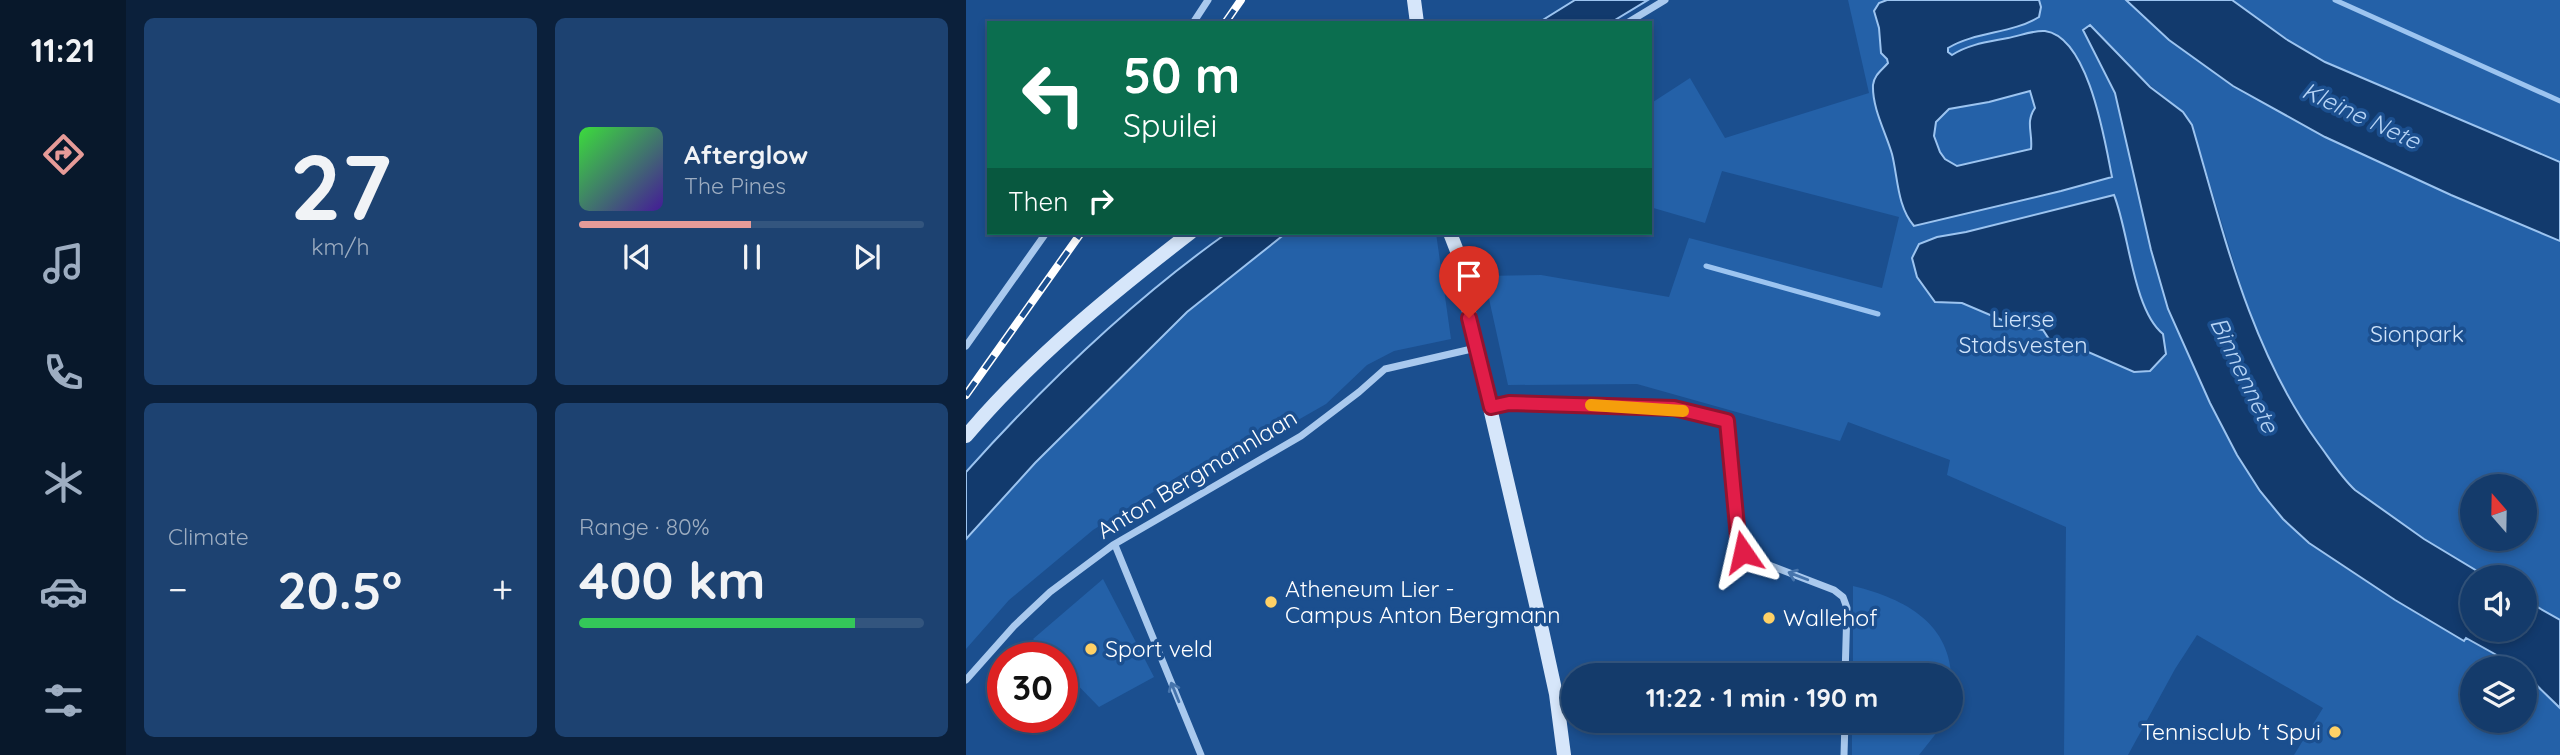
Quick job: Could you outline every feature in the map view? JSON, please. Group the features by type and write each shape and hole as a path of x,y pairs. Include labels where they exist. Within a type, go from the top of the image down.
{"street":[{"path":"1194,21 1208,0"},
{"path":"1414,0 1417,21"},
{"path":"1630,21 1665,0"},
{"path":"966,346 1045,235"},
{"path":"966,436 1038,360 1188,235"},
{"path":"1451,235 1457,251 1476,348 1550,668 1564,755"},
{"name":"Anton Bergmannlaan","path":"966,680 1014,626 1051,592 1115,545 1301,436 1385,369 1476,348"},
{"path":"1491,407 1509,403 1674,408 1727,421 1738,537 1743,552 1761,562 1834,590 1843,597 1847,608 1845,663"},
{"path":"1115,545 1201,755"},
{"path":"1844,755 1845,733"}],"green space":[{"name":"Lierse Stadsvesten","path":"1848,0 2126,0 2169,40 2233,86 2325,137 2560,241 2560,620 2537,607 2537,565 2467,565 2372,503 2345,480 2301,419 2254,328 2192,125 2183,112 2083,30 2115,93 2151,250 2168,309 2210,403 2237,455 2260,491 2283,519 2309,543 2460,639 2460,642 2475,642 2500,656 2460,656 2460,733 2537,733 2537,686 2560,708 2560,755 2294,755 2323,708 2197,635 2175,669 2128,755 2064,755 2066,527 1947,475 1950,460 1848,422 1840,441 1637,384 1508,385 1484,276 1541,275 1669,297 1689,238 1882,288 1899,217 1722,171 1705,223 1652,208 1652,103 1690,78 1725,138 1869,93"},
{"path":"2232,0 2560,0 2560,162 2325,62 2286,39"},
{"path":"1283,235 1436,235 1451,339 1394,351 1367,365 1326,404 1195,479 1185,472 1093,530 1009,600 966,649 966,539 1035,463 1187,312"},
{"name":"Sport veld","path":"1103,579 1154,677 1099,707 1078,685 1078,642 1036,642 1033,639"},
{"path":"1853,586 1893,599 1926,620 1938,634 1949,663 1853,663"},
{"path":"1852,733 1936,733 1919,755 1852,755"}],"water":[{"path":"1575,0 1648,0 1613,21 1541,21"},
{"path":"1887,0 2039,0 2039,17 2017,27 1959,42 1948,48 1948,52 1952,55 1979,44 2036,31 2045,31 2060,38 2073,51 2084,71 2099,117 2112,177 1914,226 1901,201 1892,154 1873,94 1875,78 1888,63 1881,53 1879,28 1874,11 1879,3","holes":["2030,91 2035,108 2030,123 2031,149 1957,166 1945,159 1934,136 1936,122 1949,109"]},
{"name":"Kleine Nete","path":"2126,0 2232,0 2286,39 2325,62 2560,162 2560,241 2325,137 2233,86 2169,40"},
{"name":"Binnennete","path":"2090,25 2150,87 2183,112 2192,125 2241,290 2274,369 2294,407 2318,443 2355,490 2424,539 2467,565 2460,565 2460,639 2395,600 2309,543 2283,519 2260,491 2237,455 2210,403 2168,309 2151,250 2115,93 2083,30"},
{"path":"2114,195 2138,289 2153,323 2163,334 2166,354 2150,371 2134,372 2063,341 2049,339 2043,330 2016,326 1962,303 1935,302 1917,277 1912,258 1919,244 1937,237"},
{"path":"1224,235 1283,235 1187,312 1035,463 966,539 966,472 1090,345 1191,259"},
{"path":"2537,607 2560,620 2560,708 2537,686 2537,656 2498,656 2473,642 2537,642"}],"waterway":[{"path":"2335,0 2560,101"},
{"path":"1706,266 1878,314"}],"railway":[{"path":"1226,21 1241,0"},
{"path":"966,395 1080,235"}],"slow traffic":[{"path":"1591,405 1674,408 1683,411"}],"place":[{"name":"Atheneum Lier - Campus Anton Bergmann","path":"1271,602"},
{"name":"Wallehof","path":"1769,618"},
{"name":"Sport veld","path":"1091,649"},
{"name":"Tennisclub 't Spui","path":"2335,732"}],"route":[{"path":"1469,318 1491,407 1509,403 1674,408 1727,421 1738,537 1743,552"}],"park label":[{"name":"Sionpark","path":"2417,334"}]}
